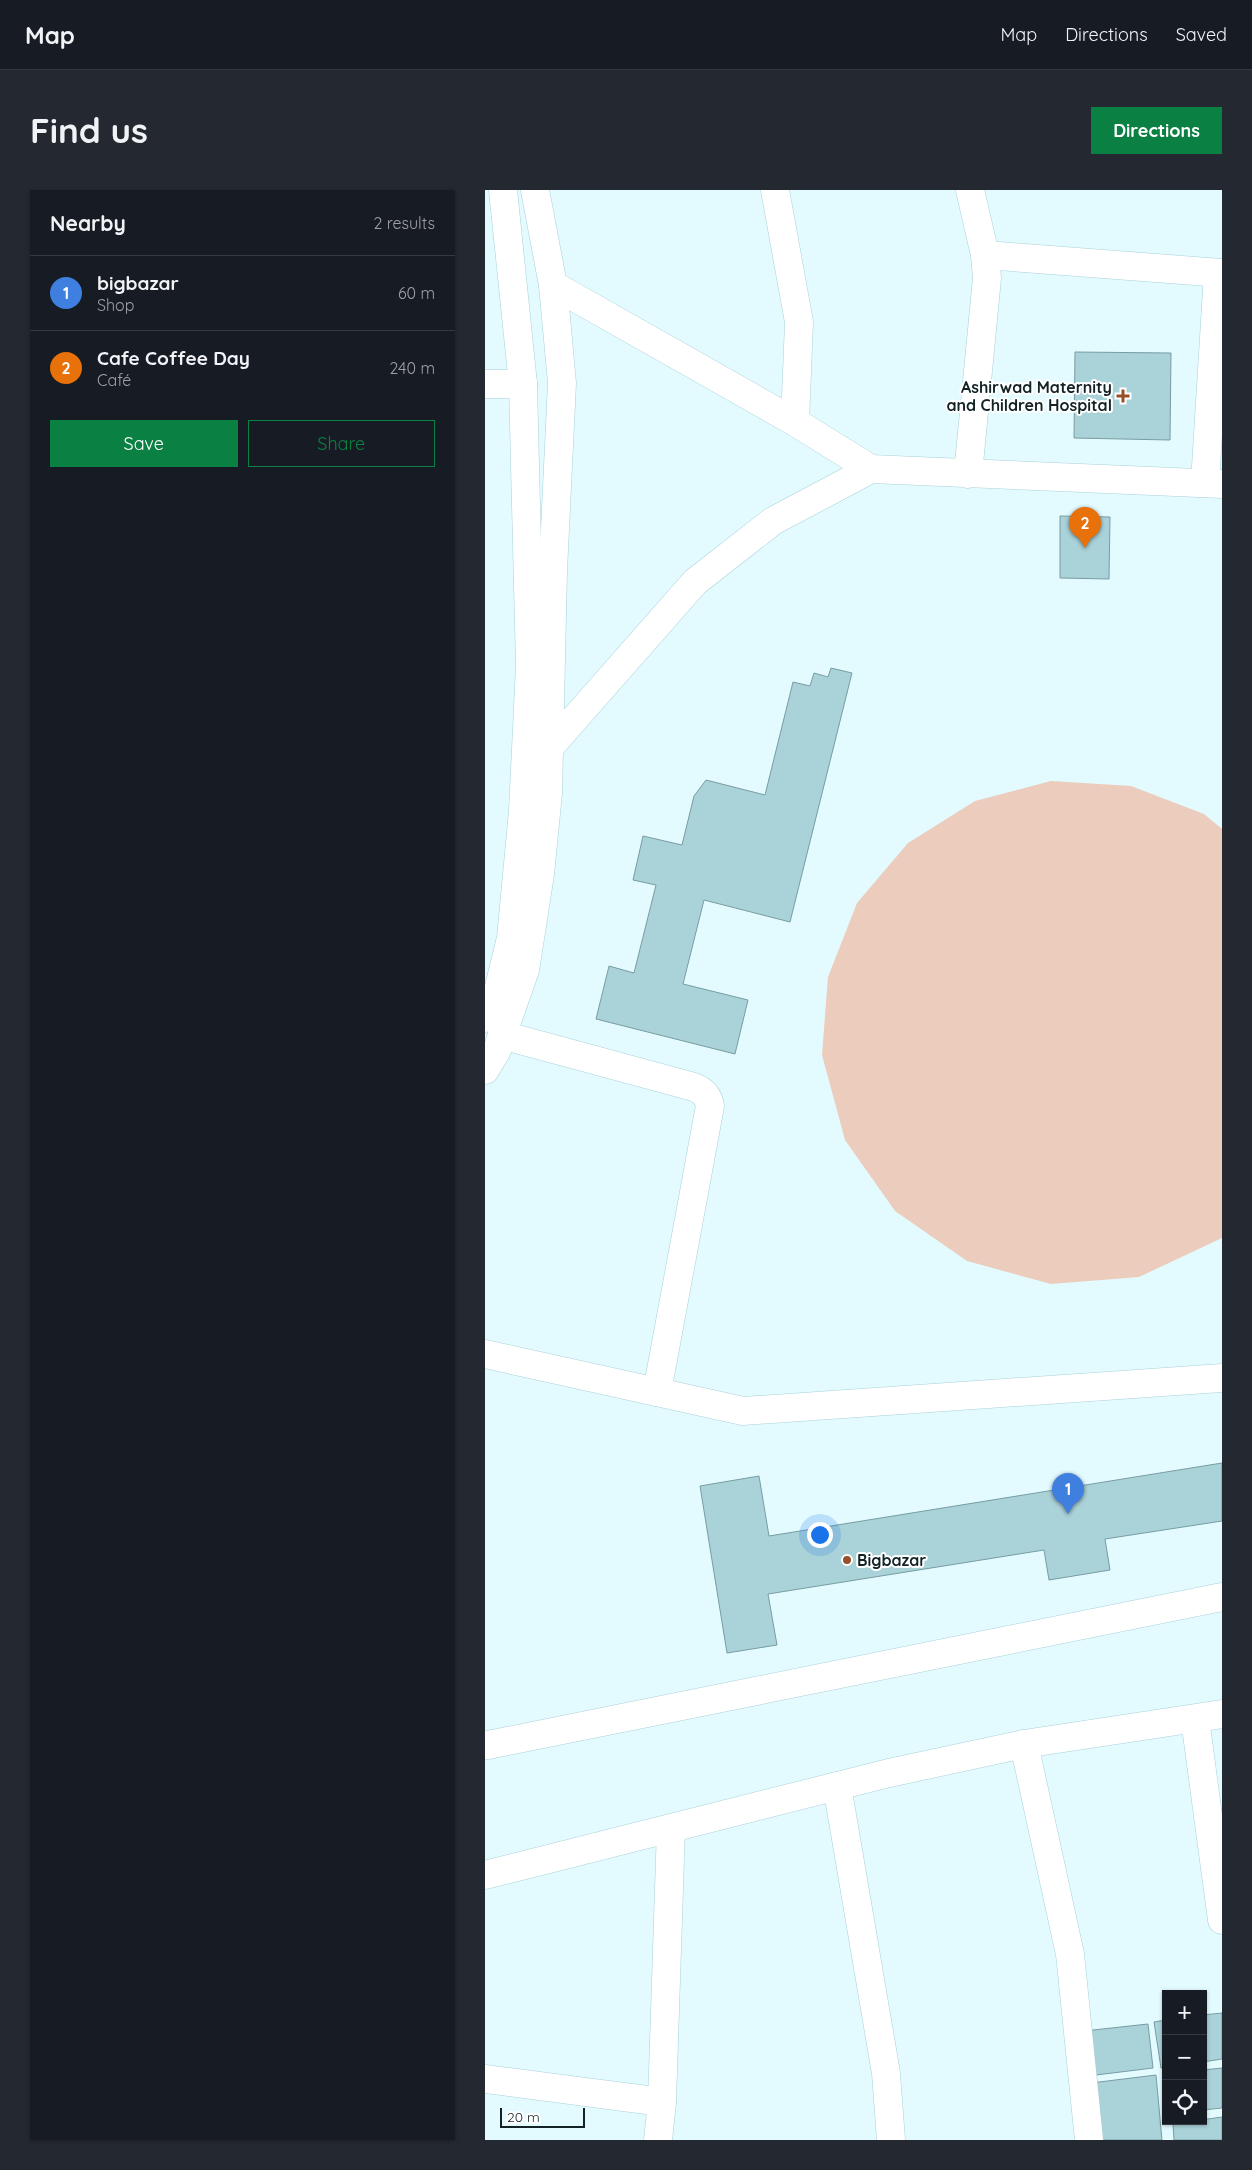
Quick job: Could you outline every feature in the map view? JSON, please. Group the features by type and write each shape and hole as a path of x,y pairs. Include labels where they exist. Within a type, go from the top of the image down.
{"street":[{"path":"485,1070 497,1050 493,1026 499,987 511,938 523,811 530,666 523,384 503,190"},
{"path":"493,1026 525,970 540,874 548,793 548,749 562,383 553,285 535,190"},
{"path":"775,190 799,322 795,422"},
{"path":"968,474 987,278 985,256 970,190"},
{"path":"553,285 795,422 871,469 1213,484 1220,273 985,256"},
{"path":"485,384 523,384"},
{"path":"548,749 695,582 773,521 871,469"},
{"path":"493,1026 694,1086 703,1091 708,1098 709,1106 657,1392"},
{"path":"485,1354 743,1411 1222,1378"},
{"path":"488,1745 1222,1597"},
{"path":"485,1876 889,1772 1024,1744 1222,1714"},
{"path":"1195,1719 1222,1920"},
{"path":"1024,1744 1070,1954 1089,2140"},
{"path":"837,1786 886,2073 891,2140"},
{"path":"658,2140 662,2102 671,1828"},
{"path":"485,2079 662,2102"}],"shaded area":[{"path":"1051,781 1131,786 1204,814 1222,829 1222,1238 1139,1277 1051,1284 967,1261 895,1211 845,1140 822,1055 828,977 857,903 908,843 975,801"}],"building":[{"name":"Ashirwad Maternity and Children Hospital","path":"1075,352 1171,353 1170,440 1074,438"},
{"path":"1060,516 1110,517 1109,579 1060,578"},
{"path":"831,668 852,673 790,922 704,900 683,984 748,1000 735,1054 596,1019 609,966 634,973 656,885 633,880 643,836 682,845 694,796 706,780 765,795 793,682 810,686 814,673 828,677"},
{"name":"Bigbazar","path":"1222,1463 1222,1521 1105,1539 1110,1570 1049,1580 1044,1550 768,1594 777,1645 727,1653 700,1486 759,1476 769,1536"},
{"path":"1222,2013 1222,2059 1207,2061 1207,2015"},
{"path":"1162,2021 1161,2068 1154,2022"},
{"path":"1148,2024 1153,2068 1088,2076 1084,2031"},
{"path":"1222,2068 1222,2108 1207,2110 1207,2070"},
{"path":"1156,2075 1162,2140 1096,2140 1091,2083"},
{"path":"1222,2117 1222,2140 1174,2140 1173,2125 1207,2125 1207,2119"}],"place":[{"name":"Ashirwad Maternity and Children Hospital","path":"1123,396"},
{"name":"Cafe Coffee Day","path":"1085,548"},
{"name":"bigbazar","path":"1068,1514"},
{"name":"Bigbazar","path":"847,1560"}]}
